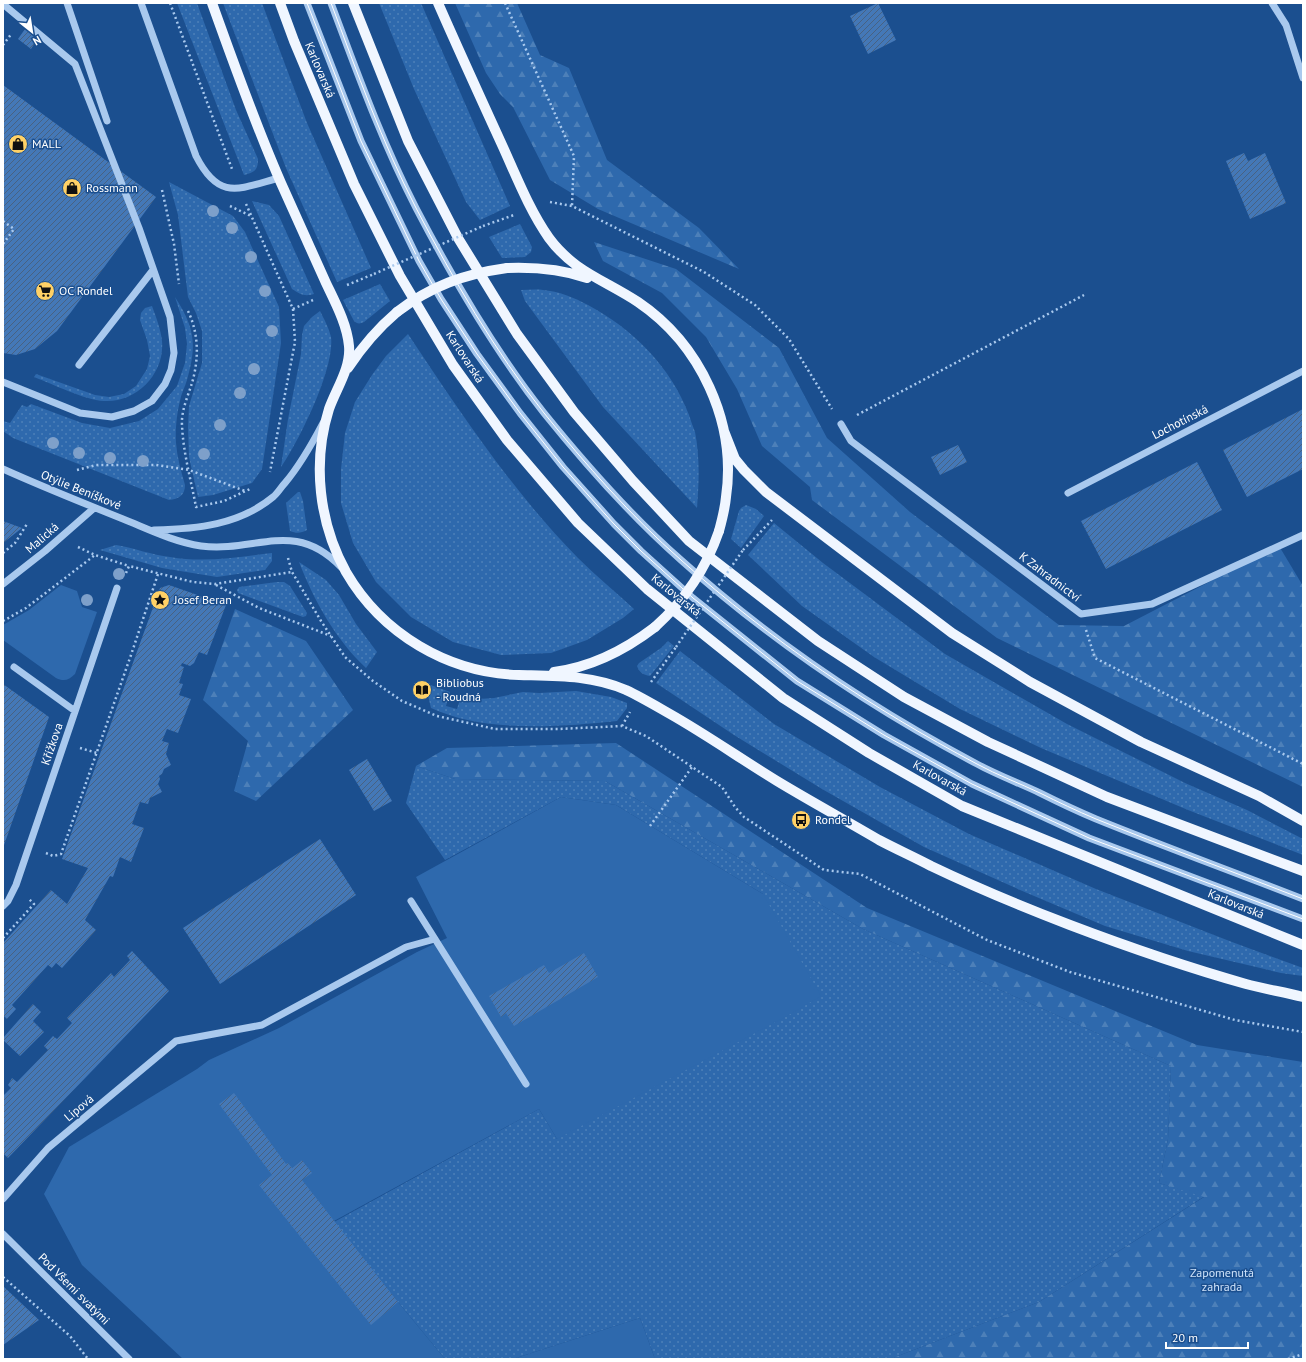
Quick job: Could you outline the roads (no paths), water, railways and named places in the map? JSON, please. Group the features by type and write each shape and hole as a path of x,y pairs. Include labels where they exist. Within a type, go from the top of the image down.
{"main road":[{"path":"212,3 249,106 279,178 331,292 346,332 349,343 348,356 324,428 320,458 321,495 328,529 338,555 349,576 363,597 382,618 400,634 420,647 467,667 492,672 591,678 610,683 632,693 705,734 777,781 884,843 1018,906 1132,948 1249,985 1303,997"},
{"name":"Karlovarská","path":"280,3 294,41 354,184 400,276 453,366 507,440 578,523 647,589 783,698 869,753 962,806 1303,945"},
{"path":"353,3 408,141 458,238 517,334 574,412 633,481 689,540 818,641 911,701 988,742 1106,797 1303,871"},
{"path":"438,3 532,208 549,238 566,258 578,267 638,302 659,318 675,333 690,352 703,373 710,388 724,432 735,459 766,492 952,633 1030,682 1141,742 1259,796 1303,821"},
{"path":"341,380 360,350 384,323 413,300 448,282 487,271 507,268 536,268 566,272 592,279 617,290"},
{"path":"530,675 559,672 594,662 614,654 655,627 669,614 692,586 707,560 719,531 728,480 724,432"}],"street":[{"path":"67,3 106,121"},
{"path":"141,3 196,156 208,176 218,185 239,189 279,178"},
{"name":"Karlovarská","path":"307,3 361,141 419,261 441,299 481,360 520,414 558,461 614,524 641,551 693,598 797,681 884,734 972,784 1089,838 1303,920"},
{"path":"331,3 368,103 391,156 414,205 473,310 542,411 571,446 635,516 679,559 727,600 809,662 892,717 980,766 1095,818 1303,899"},
{"path":"1272,3 1286,25 1303,78"},
{"path":"3,4 75,64 139,228 170,317 174,353 171,370 165,384 152,401 134,412 112,417 80,413 3,382"},
{"path":"79,365 153,270"},
{"name":"Lochotínská","path":"1068,493 1303,371"},
{"path":"150,530 187,529 220,523 254,510 274,496 299,465 328,414"},
{"name":"K Zahradnictví","path":"841,424 852,441 1081,614 1152,604 1303,535"},
{"name":"Otýlie Beníškové","path":"3,469 94,508 186,543 200,546 231,547 284,539 306,543 323,551 349,576"},
{"name":"Malická","path":"3,584 46,551 94,508"},
{"name":"Křížkova","path":"3,906 14,889 117,588"},
{"path":"14,667 75,710"},
{"path":"411,901 526,1084"},
{"name":"Lipová","path":"3,1199 48,1148 176,1041 262,1025 406,947 435,939"},
{"name":"Pod Všemi svatými","path":"3,1234 129,1359"}],"tram line":[{"path":"307,3 361,141 419,261 441,299 477,354 520,413 563,467 614,524 641,551 693,598 797,681 884,735 972,784 1089,838 1303,919"},
{"path":"331,3 370,107 392,158 416,208 475,314 508,364 544,413 610,490 662,543 750,618 786,645 860,696 937,742 992,772 1089,816 1303,899"}],"place":[{"name":"MALL","path":"18,144"},
{"name":"Rossmann","path":"72,188"},
{"name":"OC Rondel","path":"45,291"},
{"name":"Josef Beran","path":"160,600"},
{"name":"Bibliobus - Roudná","path":"422,690"},
{"name":"Rondel","path":"801,820"}],"park label":[{"name":"Zapomenutá zahrada","path":"1222,1280"}]}
